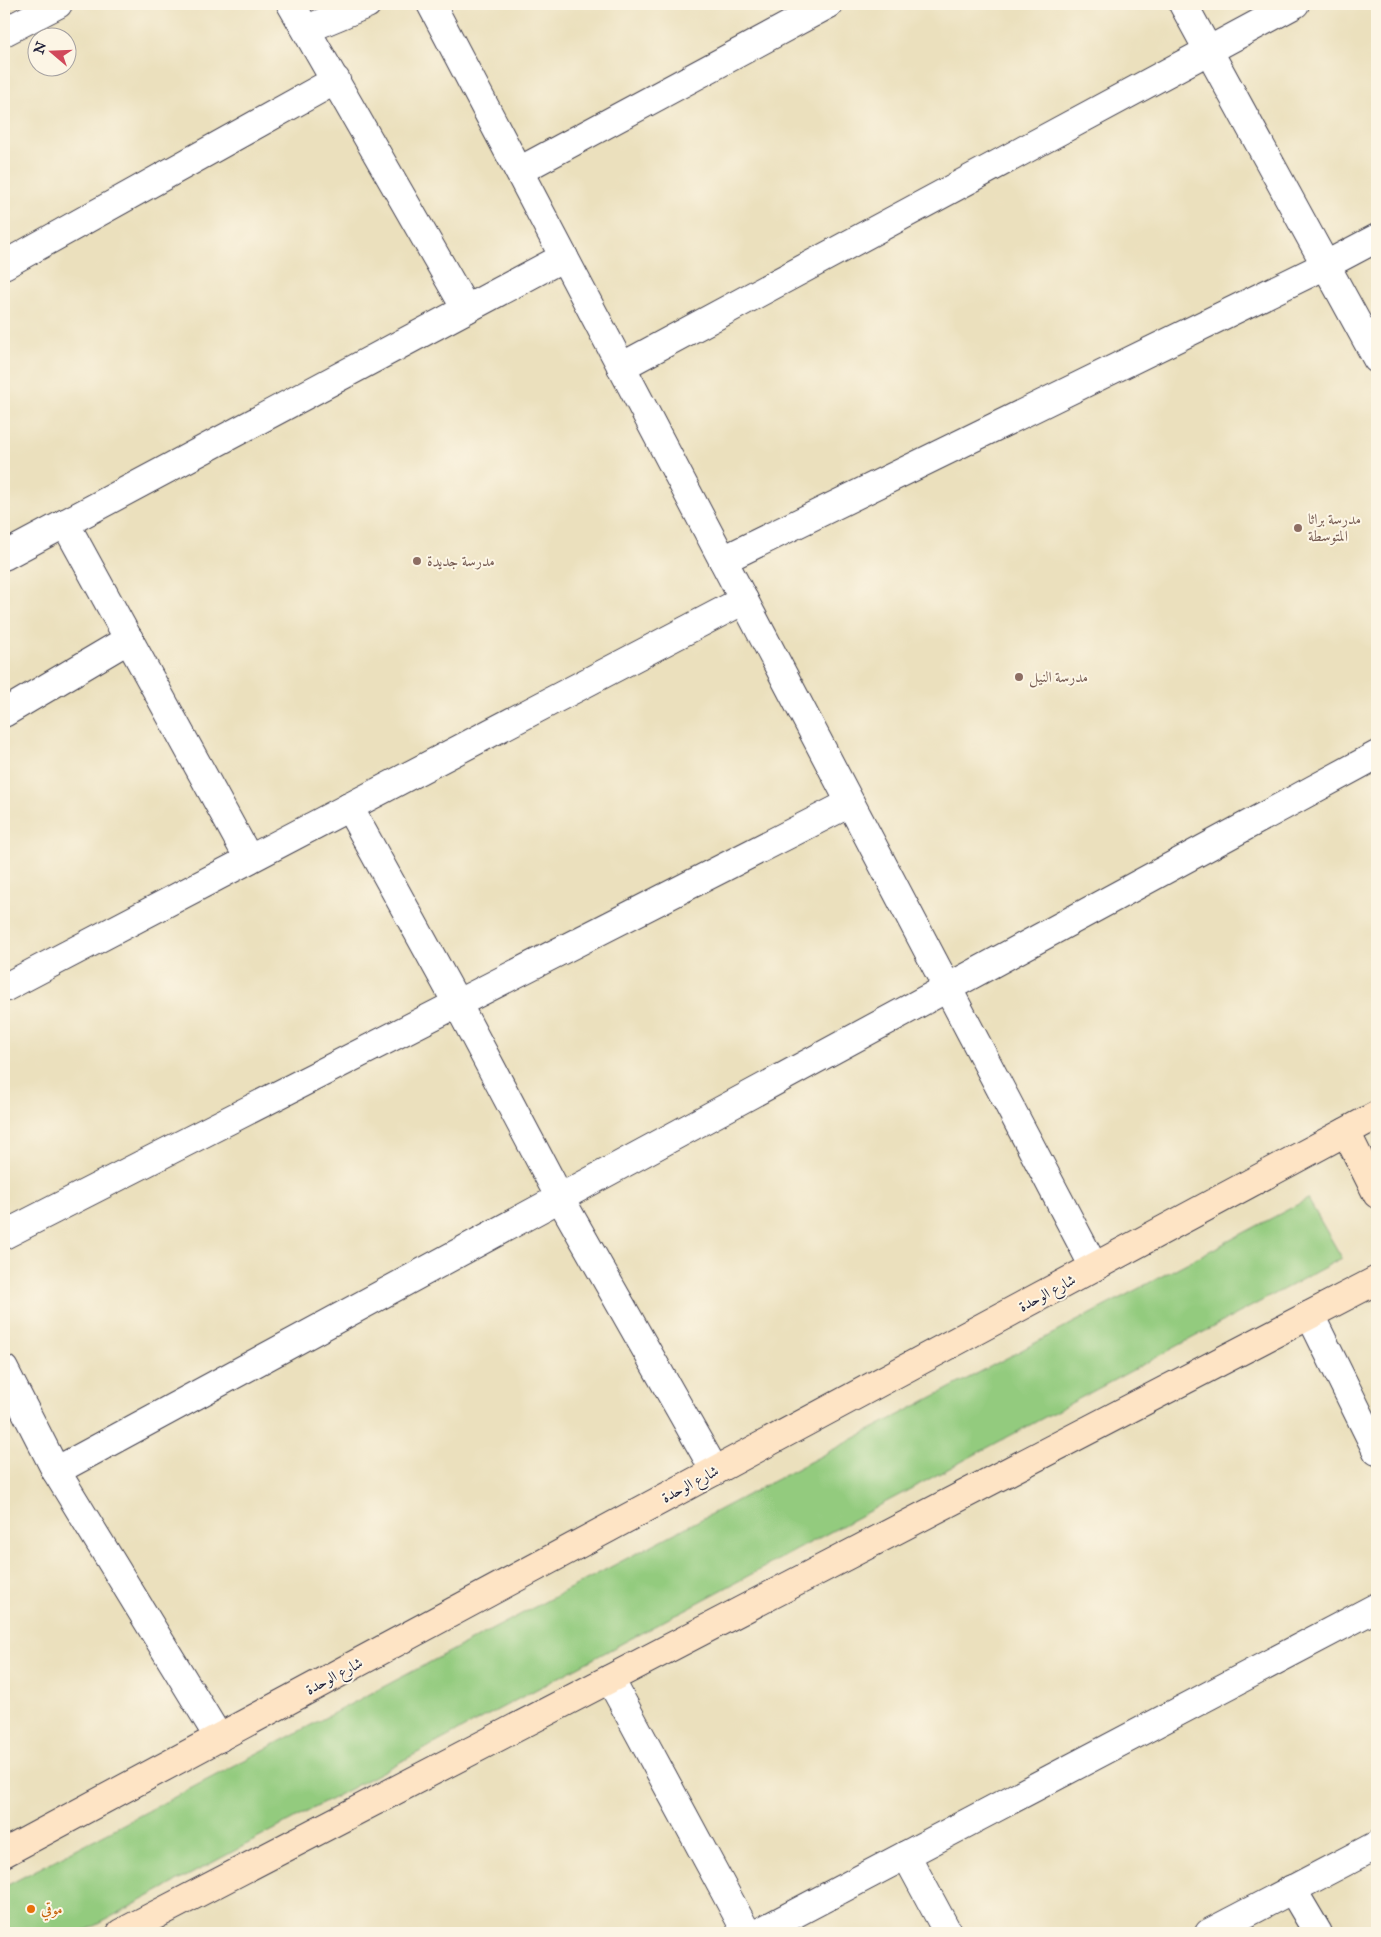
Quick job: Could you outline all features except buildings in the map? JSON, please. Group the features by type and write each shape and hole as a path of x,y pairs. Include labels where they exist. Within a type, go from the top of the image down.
{"street":[{"path":"4,32 58,4"},
{"path":"291,4 466,309"},
{"path":"307,30 366,4"},
{"path":"431,4 1094,1267"},
{"path":"519,171 830,4"},
{"path":"1183,4 1377,359"},
{"path":"621,367 1295,4"},
{"path":"4,265 336,80"},
{"path":"723,560 1326,265 1377,238"},
{"path":"4,556 564,257"},
{"path":"65,523 249,859"},
{"path":"4,988 744,600"},
{"path":"4,713 129,639"},
{"path":"56,1471 1377,755"},
{"path":"4,1235 850,802"},
{"path":"349,807 457,1003 560,1198 715,1471"},
{"name":"شارع الوحدة","path":"4,1853 1377,1115"},
{"path":"1346,1132 1377,1194"},
{"path":"121,1933 1377,1280"},
{"path":"1310,1315 1377,1451"},
{"path":"4,1369 56,1471 219,1738"},
{"path":"758,1933 1377,1607"},
{"path":"610,1678 747,1933"},
{"path":"1208,1933 1377,1845"},
{"path":"906,1855 948,1933"},
{"path":"1292,1889 1318,1933"}],"green space":[{"path":"1308,1199 1342,1258 81,1933 5,1933 4,1887"}],"place":[{"name":"مدرسة براثا المتوسطة","path":"1298,528"},
{"name":"مدرسة جديدة","path":"417,561"},
{"name":"مدرسة النيل","path":"1019,677"},
{"name":"موقي","path":"31,1909"}]}
